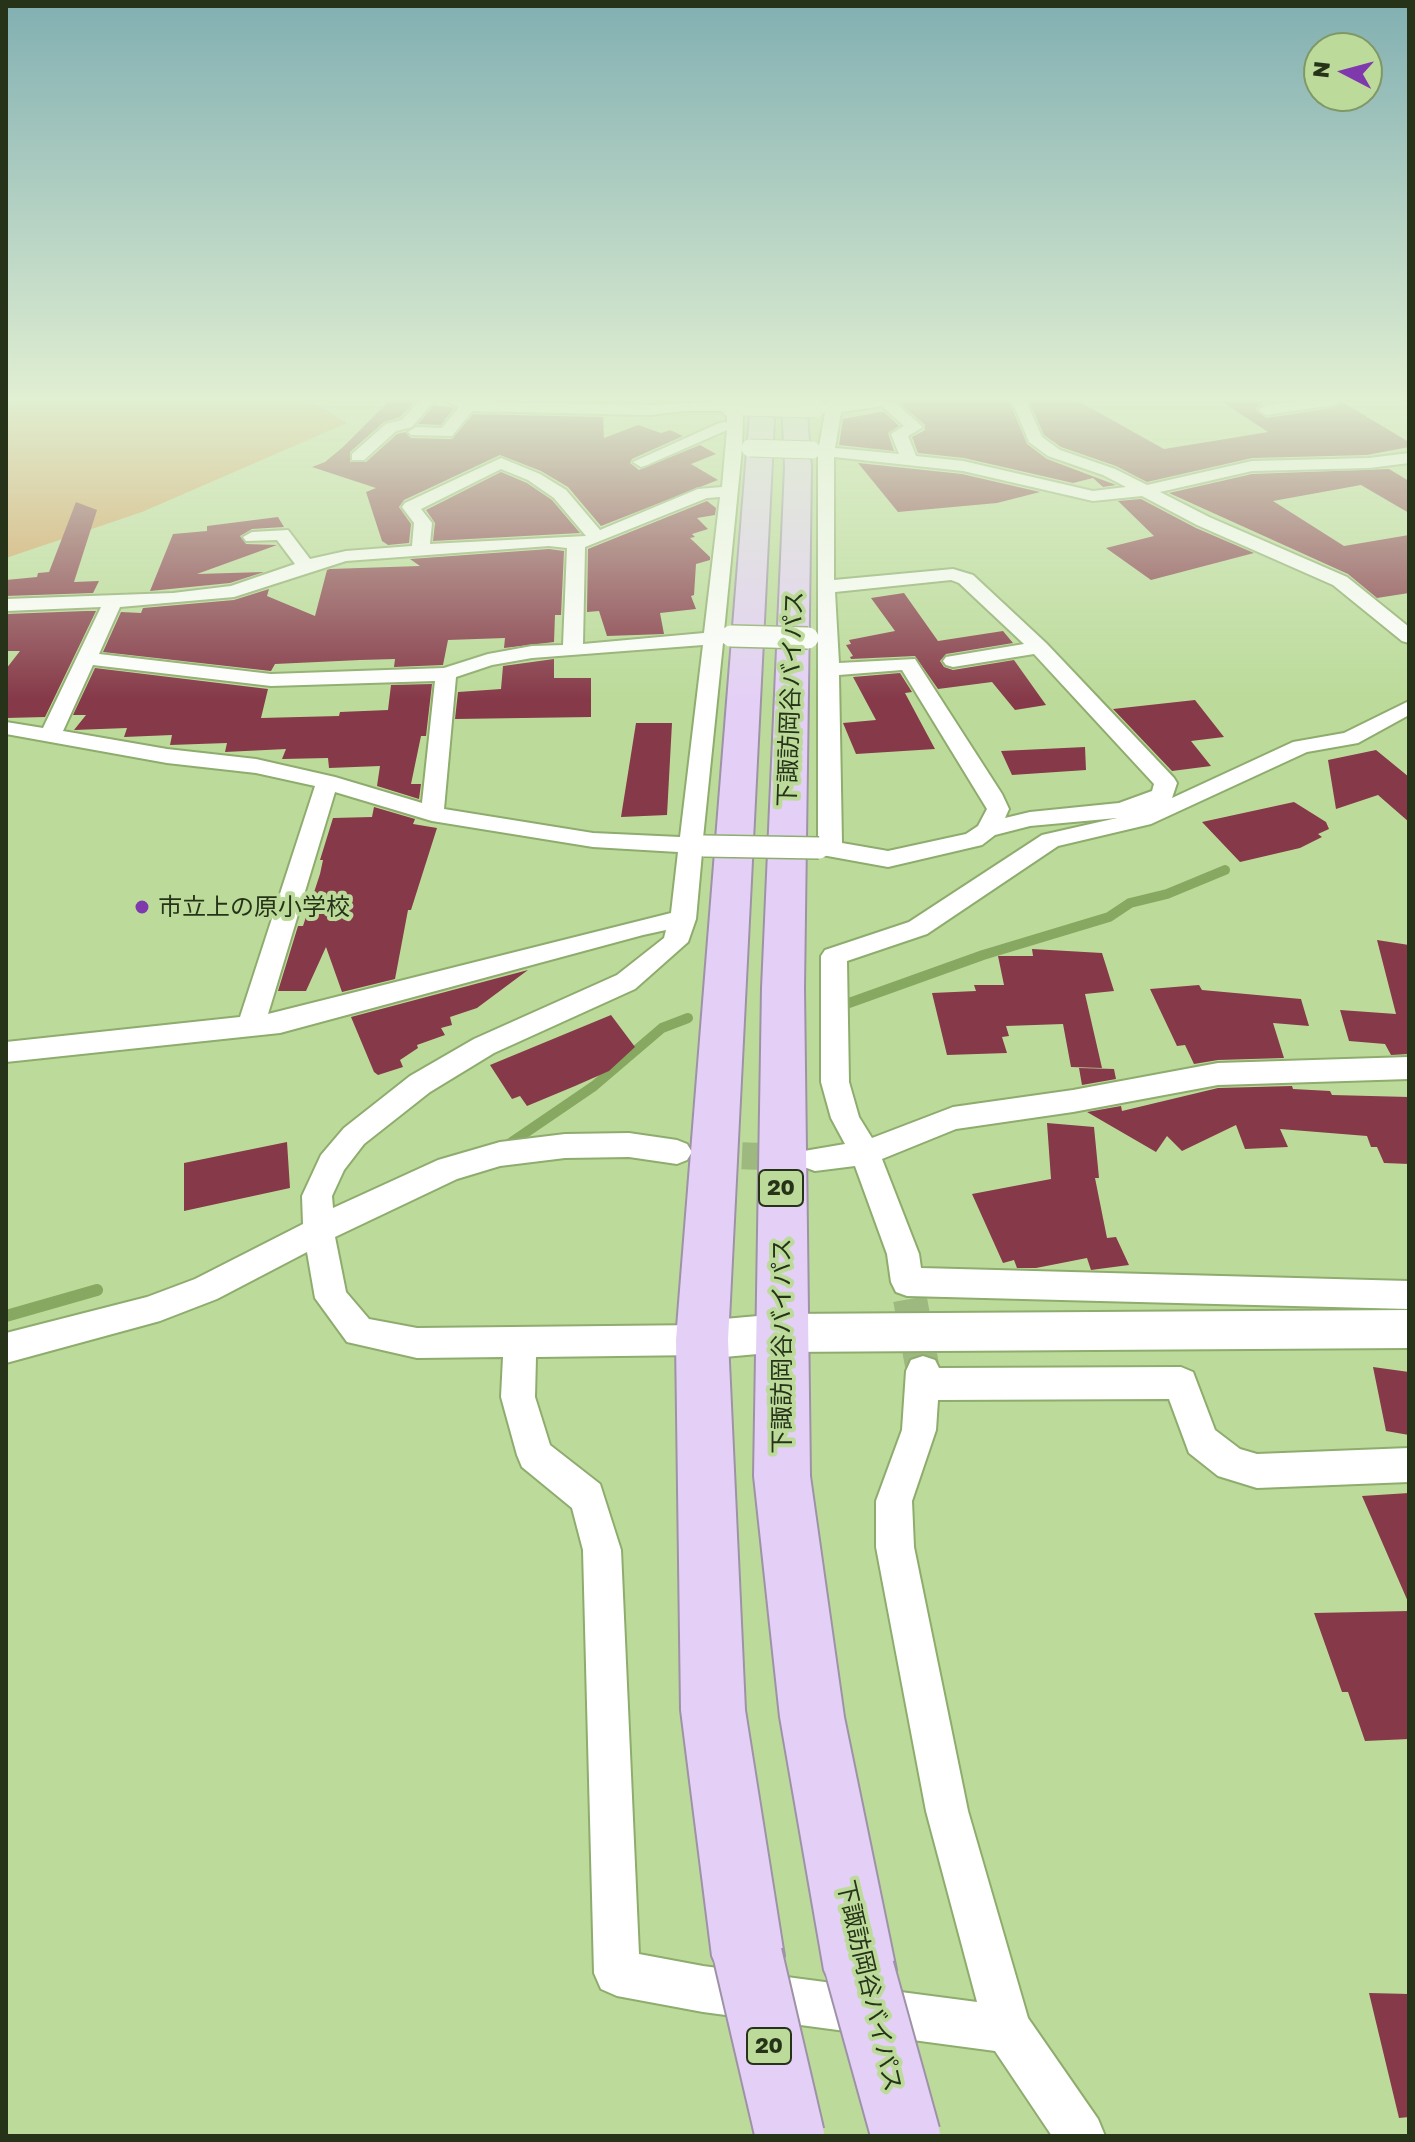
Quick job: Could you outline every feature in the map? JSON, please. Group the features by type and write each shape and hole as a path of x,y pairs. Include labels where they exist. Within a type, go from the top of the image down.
{"highway":[{"name":"下諏訪岡谷バイパス","path":"734,501 702,1340 713,1710 748,1956 790,2136"},
{"name":"下諏訪岡谷バイパス","path":"797,501 783,988 782,1476 812,1717 860,1970 906,2136"}],"street":[{"path":"421,551 423,523 411,507 423,501"},
{"path":"566,501 597,538"},
{"path":"6,605 173,599 234,591 346,556 549,541 576,544 685,501"},
{"path":"729,501 722,636 698,846 683,919 675,942 626,982 484,1046 420,1084 354,1136 332,1163 317,1196 319,1233 331,1298 359,1332 417,1343 702,1340 780,1333 1409,1304"},
{"path":"821,501 829,638 825,848"},
{"path":"1167,501 1203,521 1340,581 1409,637"},
{"path":"252,537 282,534 306,566"},
{"path":"573,651 576,544"},
{"path":"6,728 167,756 256,766 327,782 432,814 593,840 825,848 888,859 974,840 987,830 1030,819 1132,815 1162,795 1166,783 1039,647 966,579 953,574 825,587"},
{"path":"51,734 113,602"},
{"path":"85,658 271,680 446,674 518,655 722,636 829,638"},
{"path":"953,661 1039,647"},
{"path":"828,670 908,663 991,794 998,809 987,830"},
{"path":"432,814 446,674"},
{"path":"1409,707 1350,738 1301,747 1132,815 1050,840 918,928 834,956 835,1082 845,1118 865,1153 903,1254 909,1290 1409,1304"},
{"path":"250,1028 327,782"},
{"path":"6,1052 280,1023 643,926 683,919"},
{"path":"815,1159 865,1153 953,1118 1006,1108 1073,1101 1218,1074 1409,1068"},
{"path":"6,1348 148,1311 206,1289 366,1206 449,1169 500,1154 565,1146 629,1145 677,1152"},
{"path":"520,1343 518,1397 535,1455 587,1497 602,1550 617,1973 719,1991 1008,2029"},
{"path":"1081,2136 1008,2029 947,1811 895,1547 894,1501 919,1430 923,1377 1181,1383 1201,1441 1231,1464 1257,1471 1409,1465"}],"shaded area":[{"path":"6,501 167,501 142,512 6,558"}],"building":[{"path":"369,501 403,501 399,507 411,524 409,543 388,545 382,541"},
{"path":"444,501 553,501 580,533 433,541 435,523 426,510"},
{"path":"580,501 665,501 601,526"},
{"path":"707,501 716,508 715,515 697,518 708,529 692,534 695,537 690,538 710,557 710,560 696,564 694,595 691,596 696,609 660,613 664,634 607,636 599,611 587,612 588,549"},
{"path":"889,501 1005,501 997,503 898,512"},
{"path":"1118,501 1145,501 1254,553 1151,580 1106,548 1154,536"},
{"path":"1187,501 1273,501 1344,546 1409,535 1409,593 1377,598 1348,574"},
{"path":"1388,501 1409,501 1409,513"},
{"path":"76,502 97,510 74,582 99,581 93,593 6,596 6,580 37,577 38,573 49,572"},
{"path":"278,517 284,527 252,529 240,536 246,544 277,545 197,574 264,572 230,583 150,591 173,534 207,531 207,526"},
{"path":"549,549 564,551 561,615 555,615 554,642 504,648 505,638 448,640 443,665 394,667 395,659 360,660 275,664 271,671 103,652 121,612 141,613 143,608 234,600 269,589 267,596 315,616 327,570 330,569 420,566 410,559"},
{"path":"904,593 938,641 1003,631 1013,643 946,654 940,661 944,667 953,670 1014,660 1046,705 1015,710 992,682 938,689 915,656 851,659 853,656 846,645 851,644 849,640 895,631 871,598"},
{"path":"96,611 45,717 6,718 6,669 20,651 6,651 6,614"},
{"path":"554,659 554,678 591,678 591,717 455,719 458,692 501,689 503,666"},
{"path":"95,668 268,689 261,718 339,716 340,712 388,710 391,685 432,684 426,736 421,736 411,784 421,784 419,799 377,786 380,766 329,768 328,758 282,759 286,749 225,752 227,743 170,745 172,735 124,737 127,728 74,730 86,715 73,715"},
{"path":"900,673 912,692 905,693 935,749 856,754 843,723 876,720 853,677"},
{"path":"1195,700 1224,737 1191,741 1211,766 1172,771 1113,709"},
{"path":"636,723 672,723 667,815 621,817"},
{"path":"1085,747 1086,770 1012,775 1001,751"},
{"path":"1376,750 1409,777 1409,822 1378,795 1336,809 1328,760"},
{"path":"1294,802 1326,822 1329,829 1318,834 1322,837 1300,848 1240,862 1202,822"},
{"path":"374,807 415,819 413,824 437,828 411,910 408,910 395,979 342,992 326,947 306,991 278,991 298,926 303,926 320,874 323,860 320,860 333,818 372,817"},
{"path":"1377,940 1409,945 1409,1054 1391,1055 1385,1044 1349,1041 1340,1010 1396,1014"},
{"path":"1032,949 1102,953 1114,991 1085,994 1102,1068 1071,1067 1063,1024 1006,1026 1009,1036 1002,1037 1007,1053 947,1055 932,993 976,991 974,985 1004,985 998,956 1033,956"},
{"path":"528,970 477,1008 450,1017 452,1025 441,1028 445,1035 417,1045 418,1048 400,1060 403,1067 378,1075 374,1072 351,1017"},
{"path":"1199,985 1202,990 1301,999 1309,1026 1273,1023 1284,1058 1194,1064 1185,1045 1177,1046 1150,989"},
{"path":"611,1015 635,1047 609,1071 527,1106 520,1096 512,1099 490,1065"},
{"path":"1079,1068 1114,1069 1116,1079 1082,1085"},
{"path":"1292,1086 1293,1089 1330,1091 1332,1095 1409,1097 1409,1164 1384,1163 1377,1147 1371,1147 1367,1136 1280,1129 1288,1147 1245,1149 1236,1125 1182,1151 1167,1136 1156,1152 1087,1112 1121,1106 1122,1111 1218,1088"},
{"path":"1047,1123 1094,1127 1099,1178 1095,1178 1107,1238 1116,1237 1129,1265 1091,1270 1087,1258 1036,1268 1017,1268 1014,1260 1003,1263 972,1194 1051,1179"},
{"path":"287,1142 290,1188 184,1211 184,1163"},
{"path":"1373,1367 1409,1372 1409,1435 1386,1431"},
{"path":"1409,1493 1409,1604 1362,1496"},
{"path":"1409,1611 1409,1739 1365,1741 1348,1692 1342,1692 1314,1613"},
{"path":"1369,1993 1409,1994 1409,2117 1399,2118"}],"waterway":[{"path":"849,1003 983,955 1109,917 1130,903 1167,894 1225,870"},
{"path":"506,1146 594,1086 662,1028 688,1018"},
{"path":"6,1316 97,1290"}],"tunnel":[{"path":"701,1154 796,1158"},
{"path":"910,1299 923,1371"}],"place":[{"name":"市立上の原小学校","path":"142,907"}]}
